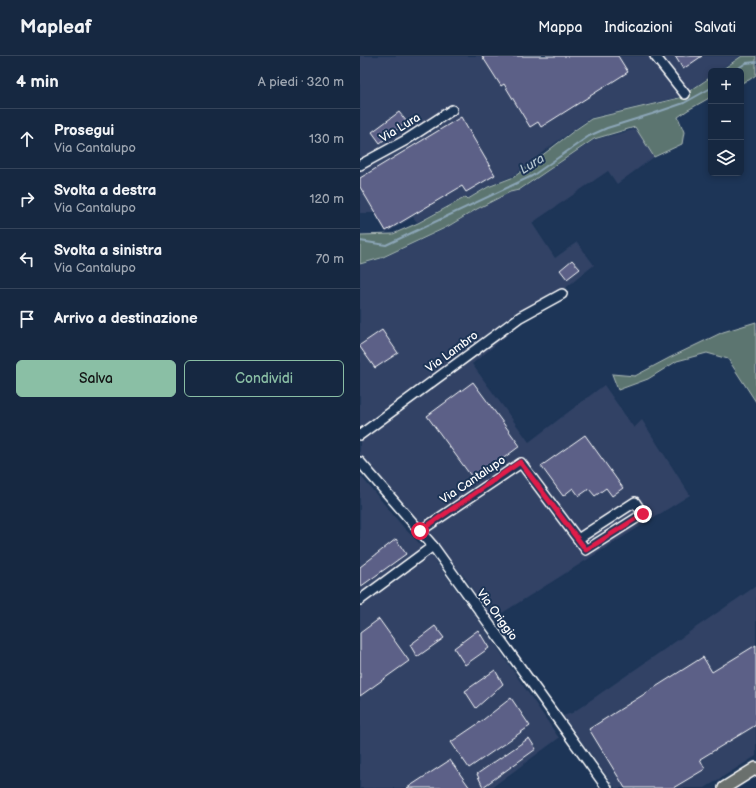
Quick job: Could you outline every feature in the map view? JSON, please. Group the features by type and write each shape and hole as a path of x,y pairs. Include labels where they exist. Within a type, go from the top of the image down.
{"main road":[{"path":"724,788 756,768"}],"street":[{"path":"655,56 685,94"},
{"name":"Via Lura","path":"360,165 406,140 452,110"},
{"name":"Via Lambro","path":"360,435 520,317 562,294"},
{"name":"Via Origgio","path":"360,462 432,546 607,788"},
{"name":"Via Cantalupo","path":"420,531 520,462 586,550 643,514 635,502 578,539"},
{"path":"360,600 432,546"}],"shaded area":[{"path":"360,56 740,56 722,68 708,68 708,78 679,97 590,118 513,176 488,186 468,198 467,196 417,222 413,217 386,233 374,213 360,213"},
{"path":"636,129 654,157 617,184 608,171 532,223 555,258 577,242 594,265 472,364 529,442 604,385 634,428 642,420 690,495 491,620 466,579 360,456 360,265 381,259 447,228 478,209 511,192 519,191 594,140"},
{"path":"360,475 405,529 432,556 482,625 559,738 491,788 360,788"},
{"path":"756,586 756,756 705,788 615,788 563,716 572,713"}],"green space":[{"path":"742,56 756,56 756,75 749,80 744,82 744,68 724,68"},
{"path":"708,79 708,99 678,117 684,132 682,144 654,157 635,127 594,139 519,190 510,192 447,227 381,258 360,264 360,235 393,234 418,223 466,197 468,199 488,187 514,177 591,119 679,98"},
{"path":"756,322 756,402 728,359 707,353 677,361 648,379 618,390 612,374 635,376 723,332"}],"building":[{"path":"482,56 618,56 628,72 541,127 538,122 530,127 504,84 501,86"},
{"path":"675,56 702,56 683,69"},
{"path":"399,112 407,122 380,143 372,132"},
{"path":"461,117 495,175 466,192 462,186 386,231 360,187 360,178"},
{"path":"572,260 580,269 567,279 560,270"},
{"path":"382,330 398,353 375,368 360,345"},
{"path":"473,382 520,446 474,480 427,416"},
{"path":"585,435 623,488 612,496 606,488 595,496 589,489 579,496 573,488 563,496 541,466"},
{"path":"396,539 406,554 360,587 360,567"},
{"path":"379,619 409,661 360,696 360,633"},
{"path":"435,626 444,638 417,657 410,645"},
{"path":"478,630 489,648 465,665 454,648"},
{"path":"756,645 756,725 700,759 705,769 673,788 625,788 589,729 703,657 712,672"},
{"path":"495,670 503,684 476,708 465,691"},
{"path":"511,698 530,726 469,768 451,742 479,723"},
{"path":"529,738 536,749 483,787 477,774"},
{"path":"450,760 470,788 407,788"}],"waterway":[{"name":"Lura","path":"738,68 746,63 756,62"},
{"name":"Lura","path":"360,241 386,245 532,176 589,136 607,128 684,103 708,90"}],"route":[{"path":"420,531 520,462 586,550 643,514"}]}
